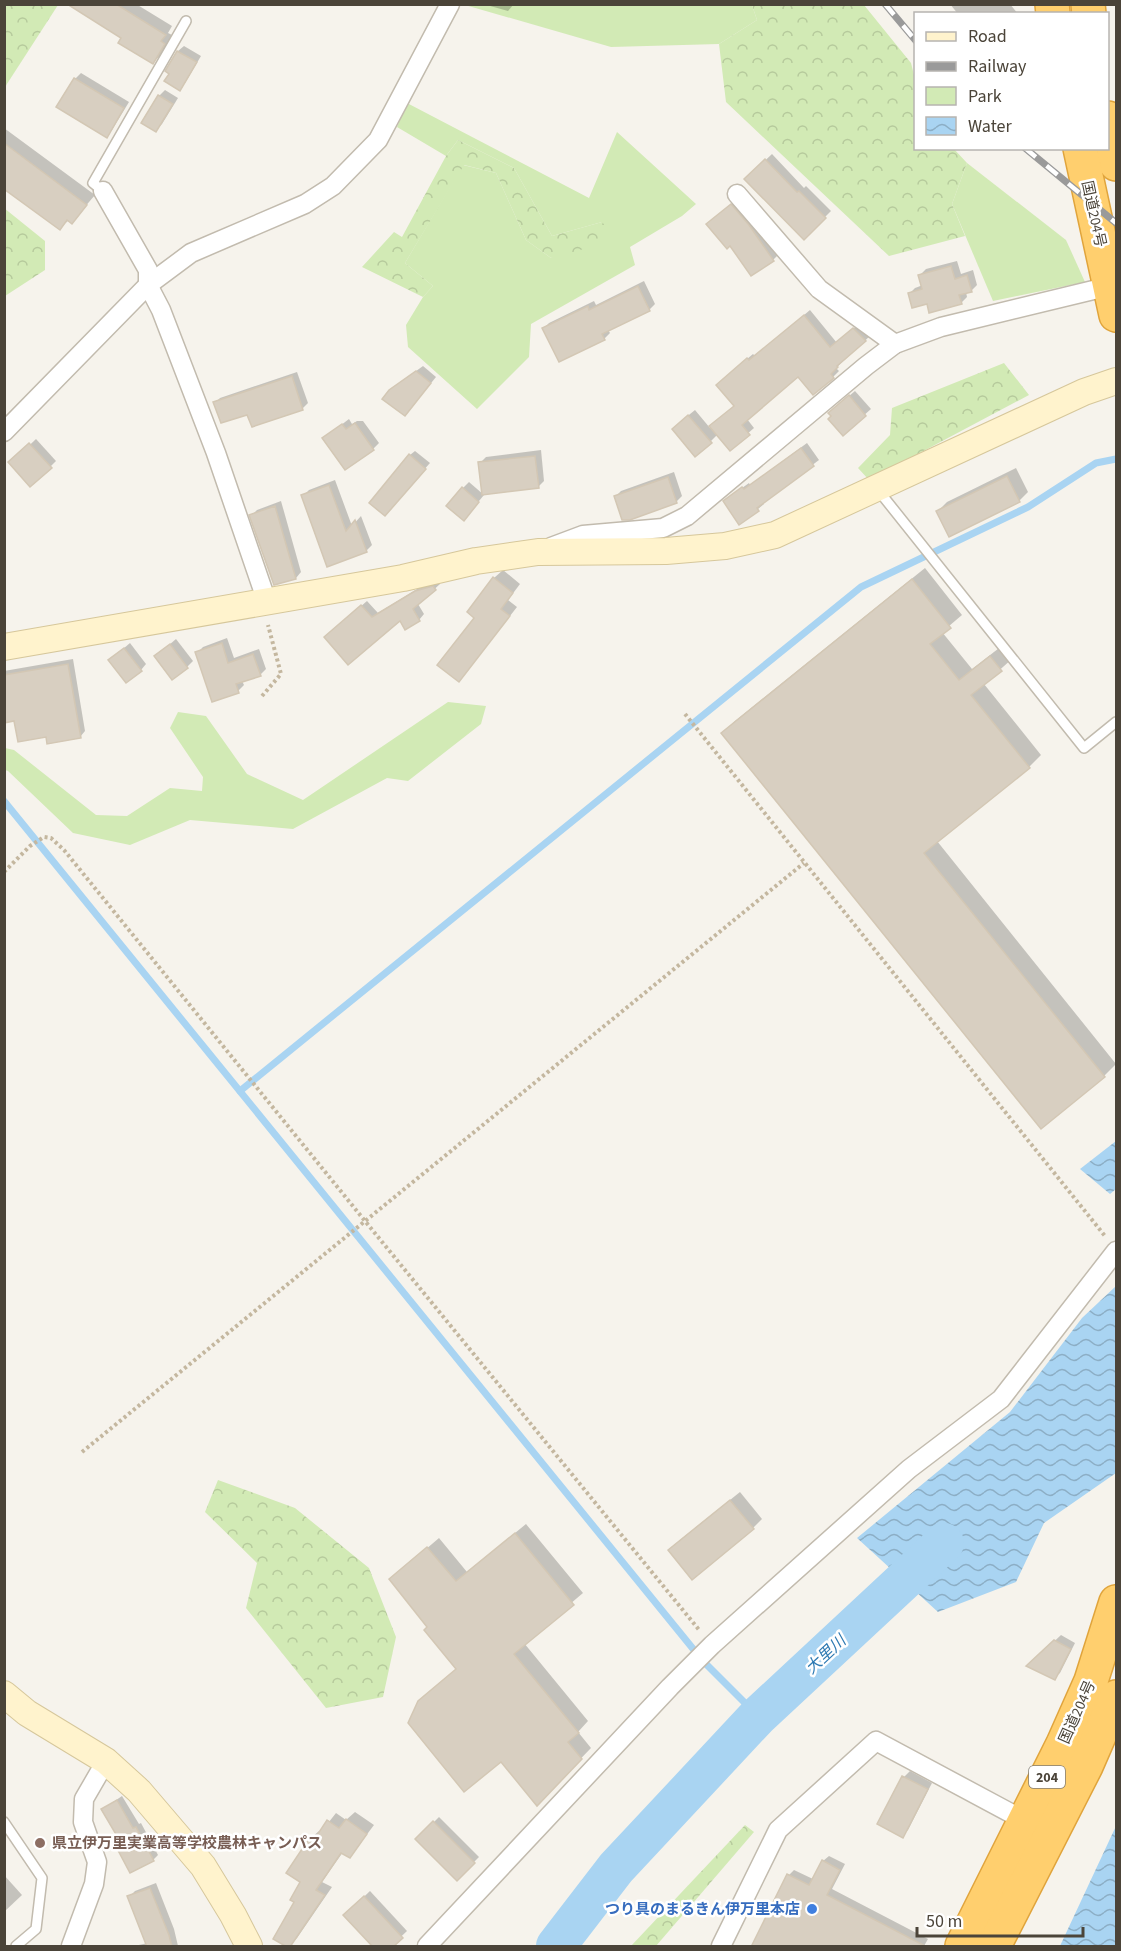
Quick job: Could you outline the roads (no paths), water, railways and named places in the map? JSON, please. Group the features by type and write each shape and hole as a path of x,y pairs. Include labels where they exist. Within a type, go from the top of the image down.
{"highway":[{"path":"1109,128 1116,164"},
{"name":"国道204号","path":"1080,150 1113,300"},
{"name":"国道204号","path":"994,1947 1091,1681 1116,1602"},
{"name":"国道204号","path":"962,1947 1038,1828 1086,1766 1116,1697"}],"street":[{"path":"4,432 148,285 191,253 305,204 333,186 378,140 450,4"},
{"path":"103,191 148,270 148,285 161,310 216,453 267,602"},
{"path":"737,194 819,290 895,344"},
{"path":"538,552 583,535 663,528 687,516 895,344 941,327 1113,300"},
{"path":"4,647 403,578 476,561 538,552 666,551 725,546 775,535 1084,392 1116,381"},
{"path":"427,1947 712,1645 909,1469 1001,1399 1113,1246"},
{"path":"4,1694 27,1713 106,1761 139,1791 203,1866 233,1915 249,1947"},
{"path":"722,1947 778,1830 876,1741 1038,1828"},
{"path":"71,1947 94,1884 97,1862 83,1822 84,1799 106,1761"}],"lane":[{"path":"103,191 93,183 186,21"},
{"path":"876,489 1084,748 1116,722"},
{"path":"4,1822 42,1878 36,1929 16,1947"}],"water":[{"path":"1116,1141 1116,1189 1110,1194 1080,1169"},
{"path":"1116,1286 1116,1473 1044,1523 1016,1582 938,1612 857,1538 1010,1412 1082,1318"},
{"path":"1116,1826 1116,1946 1060,1946"}],"waterway":[{"path":"240,1091 861,587 1028,507 1096,463 1116,459"},
{"path":"4,801 694,1650"},
{"name":"大里川","path":"556,1946 616,1868 758,1716 944,1543"},
{"path":"706,1664 758,1716"}],"railway":[{"path":"885,4 914,39"},
{"path":"1027,150 1116,223"}],"place":[{"name":"県立伊万里実業高等学校農林キャンパス","path":"40,1843"},
{"name":"つり具のまるきん伊万里本店","path":"812,1909"}]}
